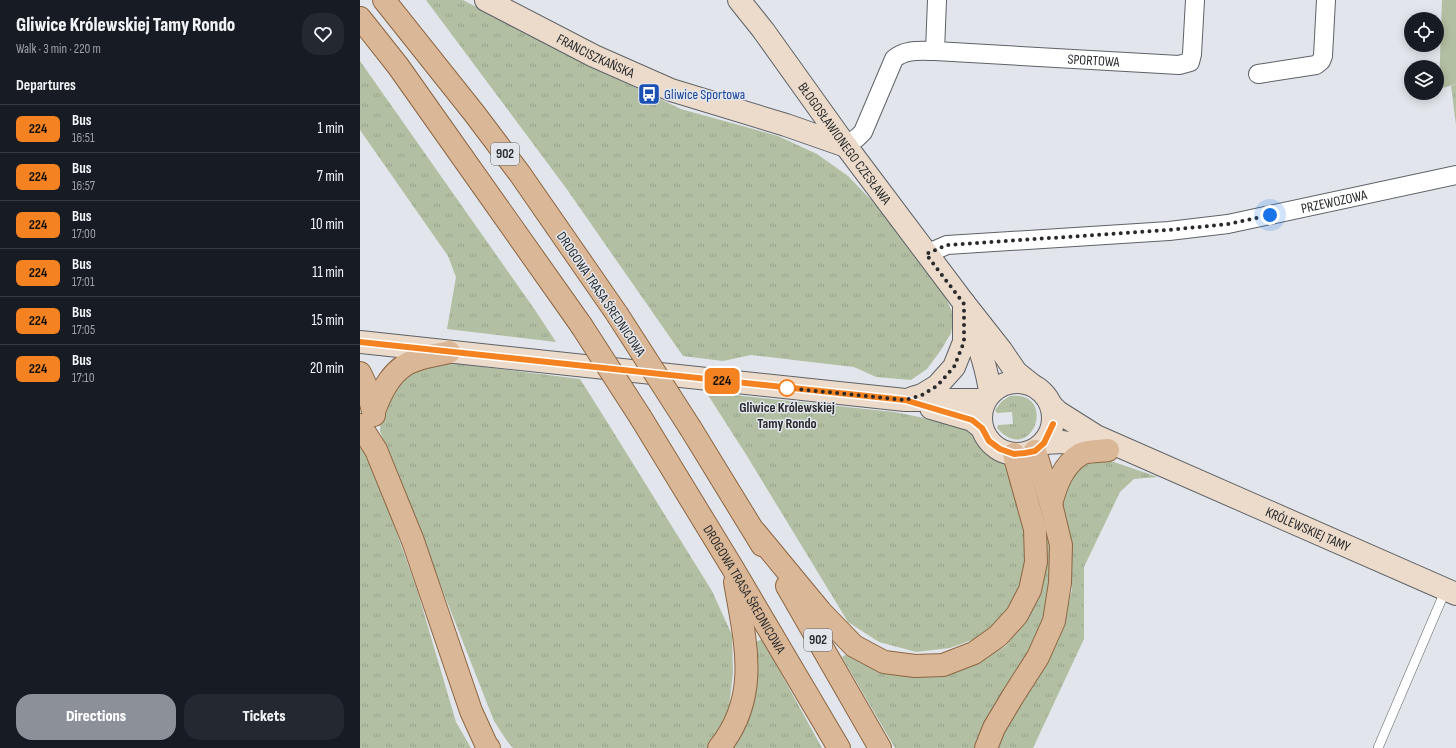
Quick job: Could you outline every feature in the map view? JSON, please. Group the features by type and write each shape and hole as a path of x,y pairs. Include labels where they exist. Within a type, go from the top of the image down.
{"main road":[{"name":"DROGOWA TRASA ŚREDNICOWA","path":"384,0 474,113 520,174 617,314 755,532 880,748"},
{"name":"DROGOWA TRASA ŚREDNICOWA","path":"360,18 408,78 581,325 641,418 732,566 838,748"},
{"path":"367,418 382,391 401,367 415,360 449,352"},
{"path":"360,373 367,388 367,418 376,450 413,541 471,711 489,748"},
{"path":"986,748 994,728 1038,657 1054,621 1060,583 1061,545 1051,504 1031,449"},
{"path":"755,532 821,612 854,646 884,662 915,666 943,665 974,653 998,636 1017,615 1030,590 1036,562 1031,449"},
{"path":"1051,504 1057,481 1069,464 1081,453 1108,450"},
{"path":"719,748 730,735 741,708 747,678 747,650 732,566"}],"street":[{"name":"FRANCISZKAŃSKA","path":"486,0 594,56 670,90 786,125 846,146"},
{"name":"BŁOGOSŁAWIONEGO CZESŁAWA","path":"739,0 763,30 846,146 957,295 1001,350 1016,372 1031,384"},
{"path":"934,51 937,0"},
{"name":"SPORTOWA","path":"846,146 863,132 894,59 899,54 909,51 934,51 1179,65 1186,64 1190,62 1192,54 1195,0"},
{"path":"1258,74 1316,65 1321,61 1323,56 1326,0"},
{"name":"PRZEWOZOWA","path":"926,254 947,245 1169,230 1228,224 1456,175"},
{"name":"BŁOGOSŁAWIONEGO CZESŁAWA","path":"957,295 982,355 989,380 988,396"},
{"path":"905,400 922,395 937,386 954,367 964,342 957,295"},
{"path":"360,342 905,400 988,396"},
{"path":"905,400 972,420 982,428 989,441 1000,449 1031,449 1053,424 1052,406 1044,394 1031,384 1018,381 1006,382 998,386 988,396 981,412 982,428"},
{"name":"KRÓLEWSKIEJ TAMY","path":"1052,406 1058,412 1096,436 1451,592"},
{"name":"KRÓLEWSKIEJ TAMY","path":"1031,449 1063,442 1108,450 1161,464"}],"lane":[{"path":"1378,748 1451,592"}],"green space":[{"path":"426,0 463,0 594,68 681,109 778,136 817,154 848,176 877,206 945,296 954,316 951,333 941,350 927,369 911,380 876,377 854,367 751,355 723,361 683,356 566,188"},
{"path":"1442,0 1456,0 1456,84 1444,88 1444,60 1440,60 1440,52 1444,52 1444,12 1442,12"},
{"path":"360,61 556,342 447,329 456,277 448,256 360,130"},
{"path":"1456,84 1456,125 1451,86"},
{"path":"443,362 580,379 712,591 732,635 733,673 729,707 716,737 708,748 513,748 507,741 494,721 380,431 381,414 386,395 411,371"},
{"path":"706,392 894,412 945,422 970,431 977,442 1009,466 1024,512 1029,554 1020,585 1004,614 980,637 950,648 916,652 879,642 848,622 747,456"},
{"path":"1010,396 1025,397 1034,404 1037,414 1035,425 1029,434 1021,439 1010,438 997,428 998,425 1013,424 1012,412 997,413 995,410 1002,401"},
{"path":"360,439 380,486 418,593 456,722 471,748 360,748"},
{"path":"1089,460 1111,461 1158,477 1134,479 1120,492 1084,567 1084,639 1033,748 997,748 1000,740 1061,631 1072,590 1069,551 1058,507 1061,486"},
{"path":"1048,531 1055,575 1050,603 1027,656 997,700 981,733 976,748 895,748 842,657 847,654 875,669 975,663 1006,646 1027,617 1044,533"},
{"path":"762,639 822,748 731,748 751,706 758,673 756,642"}],"bus line":[{"name":"224","path":"360,342 905,400 972,420 982,428 989,441 1000,449 1014,454 1035,451 1044,443 1053,424"}],"place":[{"name":"Gliwice Sportowa","path":"649,94"},
{"name":"Gliwice Królewskiej Tamy Rondo","path":"787,388"}],"route":[{"path":"787,388 905,400 922,395 937,386 954,367 964,342 964,304 926,254 947,245 1169,230 1228,224 1270,215"}]}
